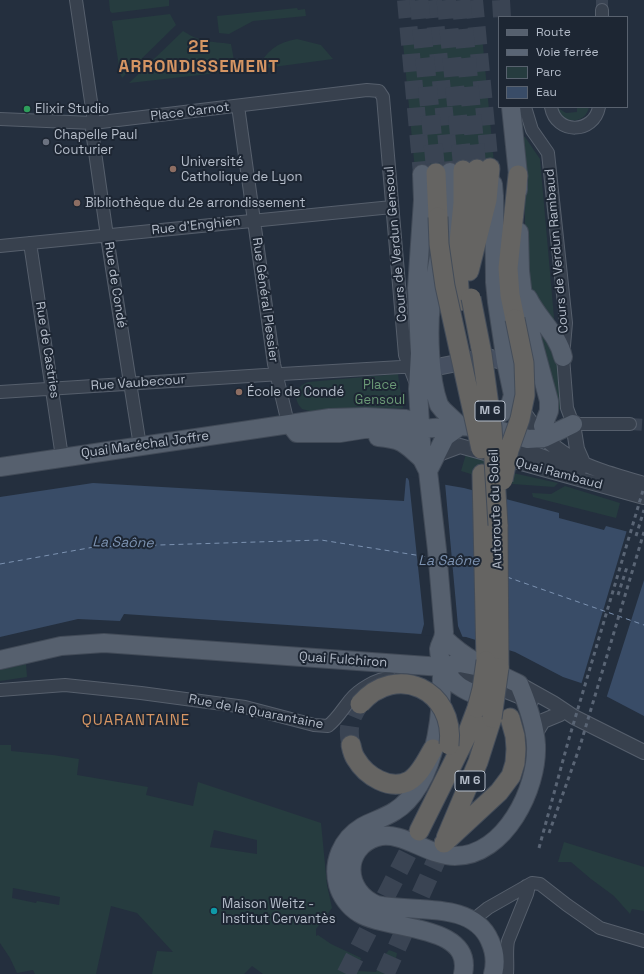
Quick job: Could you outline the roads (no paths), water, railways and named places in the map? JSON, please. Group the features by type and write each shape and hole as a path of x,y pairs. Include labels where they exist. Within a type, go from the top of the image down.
{"highway":[{"path":"456,171 438,217 439,244 443,272 469,399 481,449"},
{"name":"Autoroute du Soleil","path":"456,171 463,203 457,262 466,300 482,354 492,427 498,525 500,652 498,685 493,715 478,762 444,843 499,792 511,776 515,763 516,749 515,736 493,715 482,689 486,661 484,514 481,449 466,300 469,271 487,200 456,171"},
{"path":"498,525 503,480 509,450 520,419 525,396 524,362 510,295 508,268 518,175"},
{"path":"351,745 356,760 368,773 381,781 397,784 414,778 441,747 450,729 443,708 434,697 423,689 412,685 390,685 374,691 360,704"},
{"name":"Autoroute du Soleil","path":"441,747 422,825 466,738 493,715"}],"main road":[{"path":"511,108 518,175 518,248 521,282 524,305 549,401 549,411 543,432"},
{"path":"429,462 445,437 467,426 503,412 510,405 513,395 506,362 495,282 494,196 456,171"},
{"path":"456,171 450,192 429,314 413,424 429,462 437,550 444,638 439,648 442,667 442,691 439,722 441,747 414,792 406,802 391,814 358,830 347,840 337,863 336,874 343,896 359,913 372,919 437,935 450,940 462,955 464,966 463,974"},
{"path":"456,171 423,200 417,288 421,367 439,405 443,410 467,426 524,438 573,424"},
{"path":"521,282 533,308 556,339 563,357"},
{"path":"421,367 487,357 506,362"},
{"name":"Quai Maréchal Joffre","path":"0,467 337,418 366,417 413,424 467,426"},
{"name":"Quai Maréchal Joffre","path":"290,424 297,433 340,433 413,424"},
{"path":"340,433 393,438 406,444 429,462"},
{"path":"444,638 456,649 482,667"},
{"name":"Quai Fulchiron","path":"0,660 61,646 104,643 442,667"},
{"path":"442,667 460,663 482,667"},
{"path":"442,667 451,679 458,685 486,698 497,706 493,715 518,731 524,745 531,780"},
{"name":"Quai Fulchiron","path":"482,667 522,691"},
{"path":"493,974 495,962 492,946 485,932 473,920 458,914 382,906 368,901 356,890 351,871 354,857 359,849 367,842 377,837 388,836 401,839 443,856 461,856 478,851 492,843 509,826 522,805 531,780 535,756 535,734 522,691"}],"street":[{"path":"76,0 93,115 93,124"},
{"name":"Place Carnot","path":"0,119 93,124 367,90 379,91 383,97"},
{"name":"Cours de Verdun Gensoul","path":"383,97 405,355 421,367"},
{"name":"Rue Général Plessier","path":"238,106 274,364 277,374"},
{"name":"Cours de Verdun Rambaud","path":"525,108 532,130 548,153 566,323 563,357 567,408 573,424"},
{"path":"552,108 556,119 562,124 576,129 585,126 593,120 597,115 599,108"},
{"name":"Rue de Condé","path":"93,124 92,130 107,235 140,446"},
{"name":"Rue d'Enghien","path":"0,246 392,207"},
{"name":"Rue de Castries","path":"30,243 62,457"},
{"path":"290,424 287,419 277,374 421,367"},
{"name":"Rue Vaubecour","path":"0,392 277,374"},
{"name":"Quai Rambaud","path":"513,395 527,418 543,432 558,450 584,465 641,492"},
{"path":"584,465 577,450 573,424 630,424"},
{"name":"Quai Rambaud","path":"429,462 460,446 641,492"},
{"name":"Quai Rambaud","path":"519,448 641,492"},
{"path":"373,662 374,681"},
{"name":"Quai Fulchiron","path":"442,667 522,691 553,703 574,717"},
{"name":"Rue de la Quarantaine","path":"0,690 65,685 133,692 245,707 314,725 328,726 336,720 351,698 374,681 385,678 404,677 424,682 442,691"},
{"name":"Quai Fulchiron","path":"522,691 560,714 574,717"},
{"path":"535,734 543,721 560,714"},
{"path":"574,717 644,752"},
{"path":"473,920 488,908 532,883 540,884 567,906 600,928 644,941"},
{"path":"507,974 508,942 528,892 526,886"}],"water":[{"name":"La Saône","path":"406,478 464,488 559,513 559,518 604,530 606,526 644,536 644,716 581,683 563,677 515,652 466,637 124,614 120,621 78,619 0,637 0,497 93,483 404,501"}],"tunnel":[{"path":"406,0 422,174"},
{"path":"419,0 436,173"},
{"path":"433,0 450,172"},
{"path":"446,0 463,170"},
{"path":"461,0 477,169"},
{"path":"474,0 490,168"},
{"path":"501,0 502,16"},
{"path":"602,0 602,10"},
{"path":"630,424 644,425"},
{"path":"351,745 349,734 350,723 360,704"},
{"path":"346,974 419,831"},
{"path":"385,974 444,843"}],"railway":[{"path":"539,848 568,742 644,487"},
{"path":"636,536 644,510"},
{"path":"549,833 580,746 644,532"},
{"path":"618,595 627,567"}],"place":[{"name":"Elixir Studio","path":"27,109"},
{"name":"Chapelle Paul Couturier","path":"46,142"},
{"name":"Université Catholique de Lyon","path":"173,169"},
{"name":"Bibliothèque du 2e arrondissement","path":"77,203"},
{"name":"École de Condé","path":"239,392"},
{"name":"Maison Weitz - Institut Cervantès","path":"214,911"}],"district":[{"name":"2E ARRONDISSEMENT","path":"199,57"},
{"name":"QUARANTAINE","path":"136,721"}],"park label":[{"name":"Place Gensoul","path":"380,392"}]}
